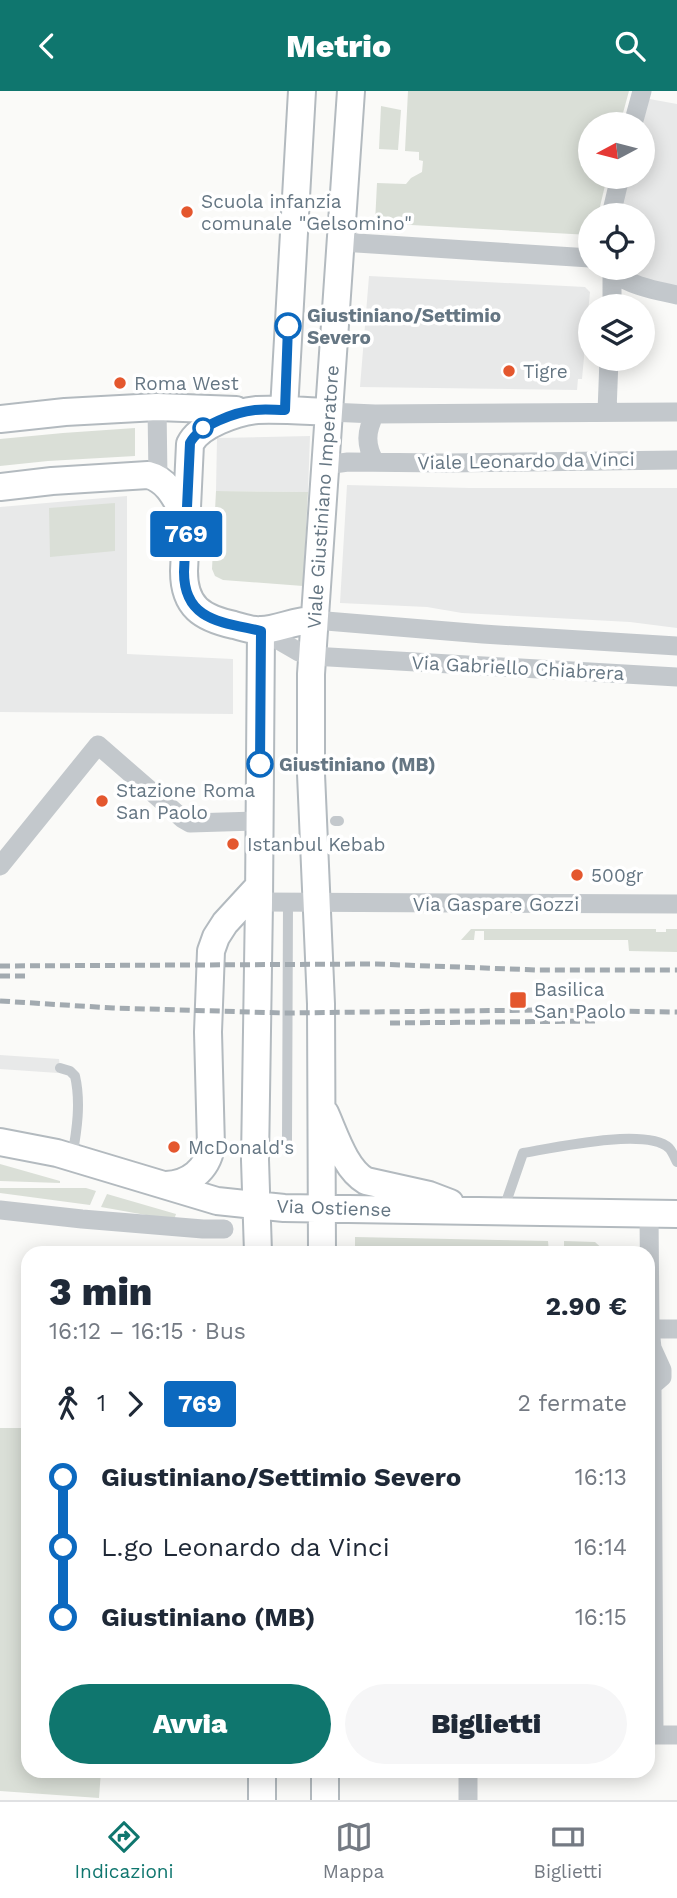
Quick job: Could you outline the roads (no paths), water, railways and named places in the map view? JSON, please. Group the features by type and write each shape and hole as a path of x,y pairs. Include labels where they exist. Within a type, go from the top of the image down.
{"street":[{"path":"285,410 302,91"},
{"name":"Viale Giustiniano Imperatore","path":"322,1246 321,1004 311,774 312,656 351,91"},
{"path":"636,112 642,91"},
{"path":"341,242 578,257"},
{"path":"625,280 677,295"},
{"path":"607,412 609,371"},
{"path":"0,419 157,407 375,414 677,412"},
{"path":"157,407 158,478"},
{"path":"254,410 215,422 203,428 192,439 184,582 188,599 210,619 261,631 301,620 314,620"},
{"path":"374,462 367,438 375,414"},
{"name":"Viale Leonardo da Vinci","path":"326,465 348,462 677,460"},
{"path":"0,487 142,475 158,478 166,485 187,519"},
{"name":"Via Gabriello Chiabrera","path":"314,620 677,646"},
{"path":"358,659 352,639 353,632 361,624"},
{"path":"258,1246 255,1160 261,631"},
{"name":"Via Gabriello Chiabrera","path":"261,631 299,653 312,656 677,677"},
{"path":"0,866 98,745 190,823 260,821"},
{"path":"259,894 288,903 316,903"},
{"path":"166,1185 180,1184 191,1178 200,1171 209,1157 208,1032 211,951 225,923 259,894"},
{"name":"Via Gaspare Gozzi","path":"316,903 677,904"},
{"path":"322,1108 357,1176 379,1184 429,1195 467,1212"},
{"name":"Via Ostiense","path":"0,1142 72,1157 217,1201 257,1206 677,1214"},
{"path":"0,1210 224,1229"},
{"path":"649,1214 649,1246"},
{"path":"655,1330 677,1329"},
{"path":"655,1356 662,1373 661,1379 655,1381"},
{"path":"655,1735 677,1735"},
{"path":"262,1778 262,1800"},
{"path":"325,1778 325,1800"},
{"path":"468,1778 468,1800"}],"lane":[{"path":"255,1160 287,1141 288,903"},
{"path":"60,1068 75,1076 78,1087 72,1157"},
{"path":"503,1212 523,1153 638,1138 653,1139 669,1148 677,1162"}],"railway":[{"path":"0,966 376,964 538,970 677,970"},
{"path":"0,976 30,976"},
{"path":"0,1001 113,1008 284,1013 542,1010 677,1012"},
{"path":"390,1023 597,1021"}],"place":[{"name":"Scuola infanzia comunale \"Gelsomino\"","path":"187,212"},
{"name":"Giustiniano/Settimio Severo","path":"288,326"},
{"name":"Tigre","path":"509,371"},
{"name":"Roma West","path":"120,383"},
{"name":"Giustiniano (MB)","path":"260,764"},
{"name":"Stazione Roma San Paolo","path":"102,801"},
{"name":"Istanbul Kebab","path":"233,844"},
{"name":"500gr","path":"577,875"},
{"name":"Basilica San Paolo","path":"518,1000"},
{"name":"McDonald's","path":"174,1147"}]}
